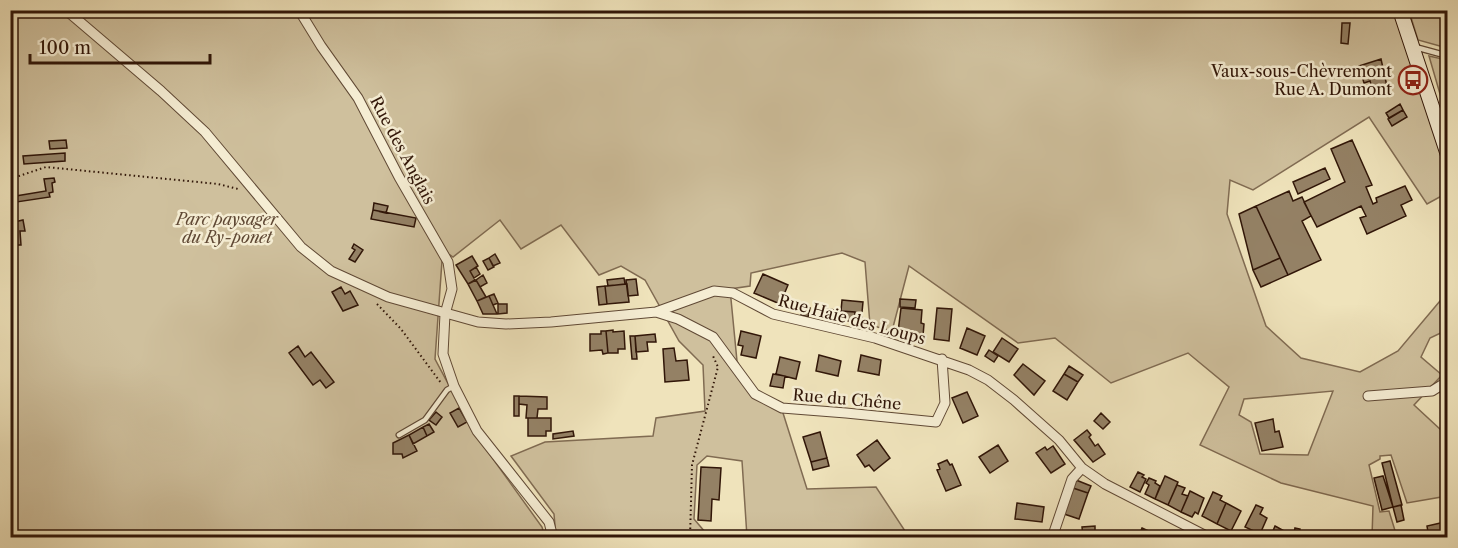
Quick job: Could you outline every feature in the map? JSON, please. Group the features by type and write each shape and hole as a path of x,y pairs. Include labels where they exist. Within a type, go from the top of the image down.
{"main road":[{"path":"1400,10 1448,155"}],"street":[{"name":"Rue Haie des Loups","path":"66,10 205,132 301,247 331,271 388,297 478,322 506,324 656,312 714,291 733,293 773,314 875,338 969,370 988,380 1014,400 1059,440 1082,468 1105,484 1210,537"},
{"name":"Rue des Anglais","path":"302,10 302,15 321,46 358,98 399,177 448,262 452,289 445,314 443,354 451,388 477,431 549,522 553,537"},
{"name":"Rue du Chêne","path":"656,312 678,319 713,337 755,394 782,408 936,422 945,403 942,359"},
{"path":"1368,396 1432,391 1448,381"},
{"path":"1052,537 1072,479 1082,468"}],"lane":[{"path":"1411,46 1448,56"},
{"path":"399,435 425,420 451,388"}],"path":[{"path":"10,179 46,167 218,184 238,189"},
{"path":"373,301 401,329 451,388"},
{"path":"690,537 692,465 718,367"}],"green space":[{"name":"Parc paysager du Ry-ponet","path":"1313,10 1319,14 1334,14 1334,10 1395,11 1447,163 1447,193 1427,204 1369,117 1253,190 1230,180 1227,214 1266,326 1301,358 1360,372 1398,351 1447,295 1447,330 1430,338 1421,357 1442,375 1414,405 1442,431 1447,443 1447,496 1407,503 1391,455 1380,456 1380,459 1369,465 1380,512 1389,511 1397,537 1372,537 1373,506 1281,483 1200,445 1229,387 1188,353 1111,383 1055,338 1018,343 909,266 892,331 870,325 865,262 842,253 751,273 750,286 730,289 737,361 756,395 783,413 807,489 876,487 909,537 747,537 742,461 707,456 697,465 694,519 707,537 556,537 554,514 511,456 545,442 653,436 656,418 705,411 703,365 679,341 645,280 621,266 599,275 561,225 521,249 500,220 453,257 450,255 442,261 435,359 475,434 542,527 545,537 11,537 10,11","holes":["1333,391 1308,455 1260,454 1251,422 1239,415 1244,399"]},
{"path":"1409,11 1447,11 1447,48 1418,40"},
{"path":"1429,56 1447,60 1447,118"}],"building":[{"path":"1342,23 1350,23 1348,44 1341,43"},
{"path":"1381,59 1388,91 1374,94 1370,81 1364,83 1359,66"},
{"path":"1400,104 1403,110 1389,118 1386,113"},
{"path":"1403,110 1407,117 1392,126 1388,119"},
{"path":"66,140 67,148 50,149 49,141"},
{"path":"1352,140 1372,185 1366,187 1373,204 1377,202 1376,198 1405,186 1412,200 1401,205 1406,216 1367,234 1360,218 1366,216 1361,206 1317,227 1304,202 1345,182 1331,149"},
{"path":"65,153 65,161 24,164 23,156"},
{"path":"1325,168 1330,179 1298,194 1293,182"},
{"path":"54,178 53,192 49,193 50,197 10,203 10,197 46,191 44,179"},
{"path":"1289,191 1293,201 1302,197 1311,216 1302,221 1321,260 1288,275 1256,206"},
{"path":"374,203 388,206 386,213 373,210"},
{"path":"1256,206 1280,258 1253,270 1239,214"},
{"path":"373,210 416,218 414,227 371,219"},
{"path":"23,220 25,231 20,231 21,245 10,245 10,223"},
{"path":"354,244 363,250 355,262 349,259 355,250 352,248"},
{"path":"495,254 500,263 493,266 489,258"},
{"path":"472,256 478,266 470,271 475,280 468,284 456,265"},
{"path":"489,258 494,267 488,270 483,261"},
{"path":"1280,258 1288,275 1261,287 1253,270"},
{"path":"476,267 480,274 474,278 470,271"},
{"path":"763,274 788,285 780,304 754,293"},
{"path":"483,275 487,283 480,287 476,280"},
{"path":"624,278 625,284 608,286 607,280"},
{"path":"636,279 638,295 628,296 626,280"},
{"path":"476,280 486,297 477,301 468,284"},
{"path":"627,284 629,302 607,304 605,286"},
{"path":"605,286 607,304 599,305 597,287"},
{"path":"341,287 345,294 350,291 358,305 343,311 332,292"},
{"path":"494,294 498,303 493,305 489,296"},
{"path":"489,296 497,314 483,314 477,301"},
{"path":"900,299 916,300 915,308 900,307"},
{"path":"842,300 863,302 861,323 854,322 855,312 841,311"},
{"path":"498,304 507,304 507,313 498,314"},
{"path":"804,306 810,308 808,317 801,315"},
{"path":"822,308 841,311 840,318 821,316"},
{"path":"901,308 922,310 923,336 898,332"},
{"path":"937,308 952,309 949,341 934,339"},
{"path":"841,311 855,312 854,322 840,320"},
{"path":"967,328 985,336 977,355 960,348"},
{"path":"613,330 613,332 624,331 625,349 618,349 618,353 608,353 606,331"},
{"path":"601,331 606,331 608,353 603,354 602,350 590,351 590,334 601,334"},
{"path":"741,331 761,336 756,358 741,355 743,346 738,345"},
{"path":"655,334 656,342 647,342 648,351 636,352 635,336"},
{"path":"630,336 635,336 637,359 632,359"},
{"path":"1002,338 1018,349 1009,362 993,352"},
{"path":"298,346 305,357 311,352 334,382 326,388 320,380 313,385 289,353"},
{"path":"674,348 676,361 687,360 689,380 665,382 663,349"},
{"path":"989,350 998,356 994,362 985,356"},
{"path":"819,355 841,361 838,376 816,371"},
{"path":"861,355 881,360 879,375 858,371"},
{"path":"780,357 800,362 796,379 776,374"},
{"path":"1023,364 1045,381 1034,395 1014,375"},
{"path":"1069,366 1083,375 1078,382 1064,374"},
{"path":"773,374 785,376 783,388 770,386"},
{"path":"1064,374 1078,382 1067,400 1053,391"},
{"path":"967,392 978,416 963,423 952,398"},
{"path":"514,396 519,396 519,416 514,416"},
{"path":"519,396 547,397 547,409 538,409 537,418 526,418 527,405 519,404"},
{"path":"459,408 467,422 458,427 450,413"},
{"path":"436,412 442,417 436,425 429,420"},
{"path":"1101,413 1110,422 1103,429 1094,421"},
{"path":"528,418 551,418 551,431 546,431 546,436 528,436"},
{"path":"1273,419 1275,432 1279,431 1283,447 1262,451 1255,423"},
{"path":"429,424 434,432 427,436 423,427"},
{"path":"423,427 427,436 413,444 409,435"},
{"path":"1087,430 1095,446 1098,444 1105,454 1093,462 1074,440"},
{"path":"573,431 574,436 553,439 553,434"},
{"path":"820,432 827,458 811,462 803,437"},
{"path":"409,435 417,451 403,458 402,454 393,454 393,443"},
{"path":"877,440 890,458 874,471 869,465 865,467 857,455"},
{"path":"998,445 1008,461 990,473 979,457"},
{"path":"1053,446 1065,464 1051,473 1036,453 1045,447 1047,450"},
{"path":"827,458 829,466 813,470 811,462"},
{"path":"947,460 950,465 952,464 961,485 946,491 937,470 940,469 938,464"},
{"path":"1390,461 1402,505 1393,507 1382,463"},
{"path":"701,467 721,468 719,500 712,499 711,521 698,520"},
{"path":"1138,472 1146,479 1140,492 1130,487"},
{"path":"1165,476 1178,482 1168,505 1155,499"},
{"path":"1383,476 1393,507 1382,510 1374,478"},
{"path":"1149,478 1160,486 1155,499 1145,494"},
{"path":"1076,480 1091,486 1088,493 1073,488"},
{"path":"1177,485 1185,488 1182,494 1188,496 1181,512 1168,505"},
{"path":"1073,488 1088,493 1079,519 1064,514"},
{"path":"1190,491 1204,498 1198,514 1195,512 1192,517 1181,512"},
{"path":"1213,492 1222,496 1220,500 1226,503 1217,524 1202,516"},
{"path":"1017,503 1044,507 1042,522 1015,519"},
{"path":"1226,503 1241,511 1231,531 1217,524"},
{"path":"1256,505 1263,508 1260,514 1267,518 1260,534 1245,527"},
{"path":"1401,505 1404,520 1397,522 1393,507"},
{"path":"1445,522 1448,538 1429,538 1427,526"},
{"path":"1095,526 1095,537 1083,537 1082,527"},
{"path":"1275,526 1288,533 1286,538 1270,538"},
{"path":"1142,528 1157,535 1158,533 1166,537 1138,538"},
{"path":"1295,528 1300,529 1299,533 1312,536 1311,538 1293,538"},
{"path":"1016,533 1029,538 1014,538"}],"place":[{"name":"Vaux-sous-Chèvremont Rue A. Dumont","path":"1413,80"}]}
